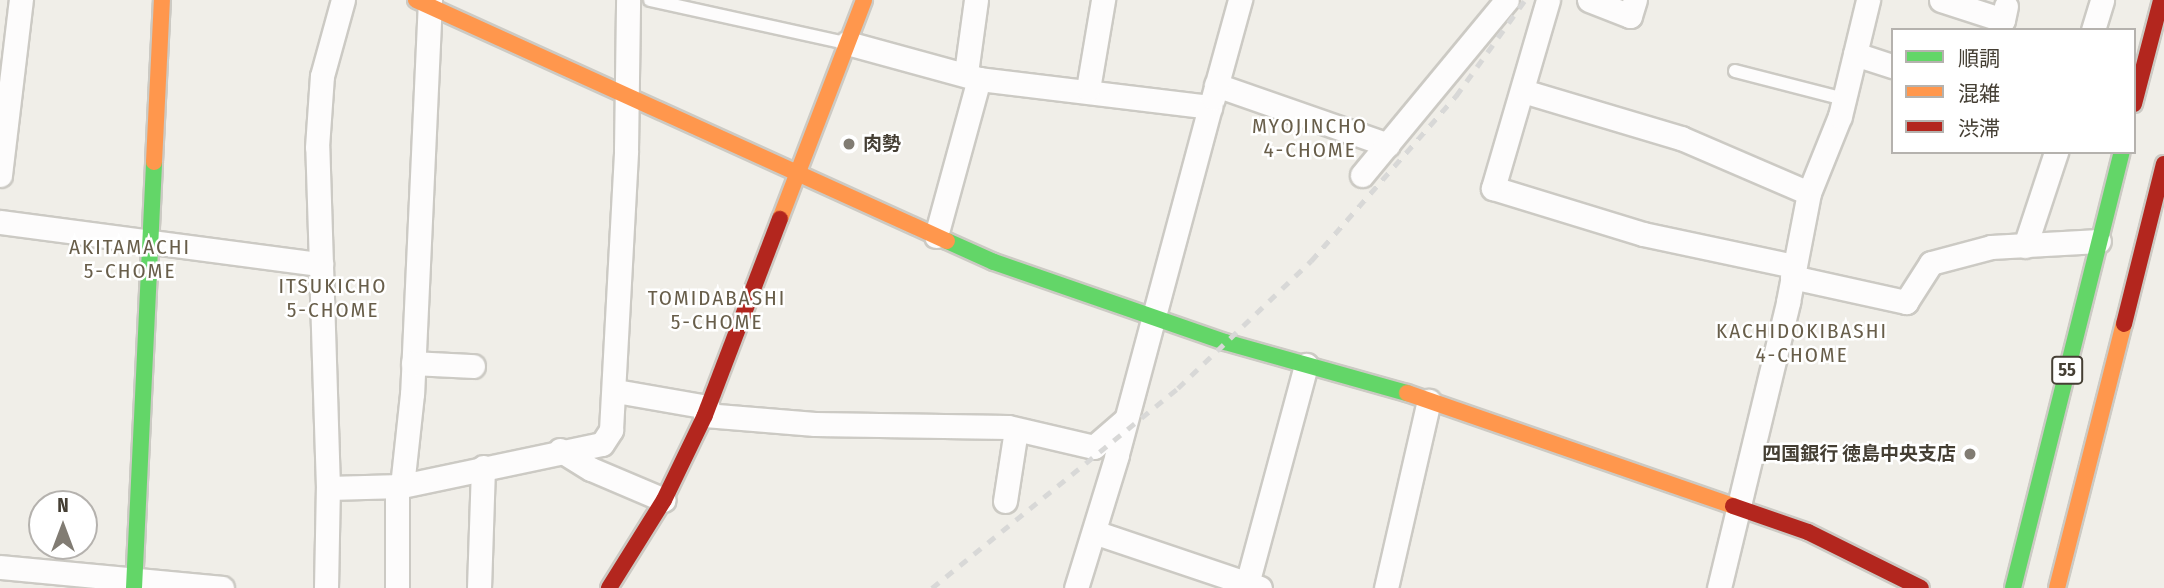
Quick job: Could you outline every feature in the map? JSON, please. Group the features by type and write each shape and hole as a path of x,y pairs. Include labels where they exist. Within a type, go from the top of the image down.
{"main road":[{"path":"135,584 162,0"},
{"path":"609,588 664,500 706,411 864,0"},
{"path":"2136,96 2161,0"},
{"path":"426,2 626,96 994,262 1151,318 1429,401 1808,532 1920,588"},
{"name":"55","path":"2013,588 2121,154"},
{"name":"55","path":"2057,588 2158,211 2164,164"}],"street":[{"path":"0,175 21,0"},
{"path":"326,588 328,488 317,148 322,76 343,0"},
{"path":"328,488 399,486 602,443 611,430 616,391 628,0"},
{"path":"936,236 972,76 976,0"},
{"path":"1088,89 1103,0"},
{"path":"1076,588 1094,532 1240,0"},
{"path":"1362,175 1507,0"},
{"path":"1548,0 1493,188 1643,234 1906,302 1931,263 1991,247 2099,241"},
{"path":"1589,0 1630,16 1635,0"},
{"path":"1718,588 1809,193 1844,99 1868,0"},
{"path":"1941,0 2003,20 2006,6"},
{"path":"2094,28 2102,0"},
{"path":"397,588 399,486 413,363 426,2"},
{"path":"847,43 972,76 1088,89 1213,96 1388,145"},
{"path":"1856,54 1891,65"},
{"path":"1523,91 1681,138 1809,193"},
{"path":"2025,246 2055,154"},
{"path":"0,222 321,264"},
{"path":"413,363 473,366"},
{"path":"1094,532 1254,586 1306,365"},
{"path":"616,391 706,411 815,424 1016,430 1094,447 1125,420"},
{"path":"1386,588 1429,401"},
{"path":"1005,501 1016,430"},
{"path":"560,450 591,469 664,500"},
{"path":"479,588 483,467"},
{"path":"0,567 135,584 222,588"}],"lane":[{"path":"650,0 847,43"},
{"path":"1735,71 1844,99"}],"railway":[{"path":"932,588 1178,388 1311,261 1456,96 1525,0"}],"traffic: fast":[{"path":"2013,588 2122,154"},
{"path":"134,588 154,162"},
{"path":"947,241 994,262 1225,342 1407,393"}],"traffic: slow":[{"path":"154,162 162,0"},
{"path":"416,0 947,241"},
{"path":"780,219 864,0"},
{"path":"2057,588 2124,324"},
{"path":"1407,393 1733,506"}],"traffic: jam":[{"path":"2136,96 2161,0"},
{"path":"2124,324 2164,164"},
{"path":"609,588 664,500 705,415 780,219"},
{"path":"1733,506 1808,532 1921,588"}],"place":[{"name":"肉勢","path":"849,144"},
{"name":"四国銀行 徳島中央支店","path":"1970,454"}],"district":[{"name":"MYOJINCHO 4-CHOME","path":"1310,138"},
{"name":"AKITAMACHI 5-CHOME","path":"130,259"},
{"name":"ITSUKICHO 5-CHOME","path":"333,298"},
{"name":"TOMIDABASHI 5-CHOME","path":"717,310"},
{"name":"KACHIDOKIBASHI 4-CHOME","path":"1802,343"}]}
